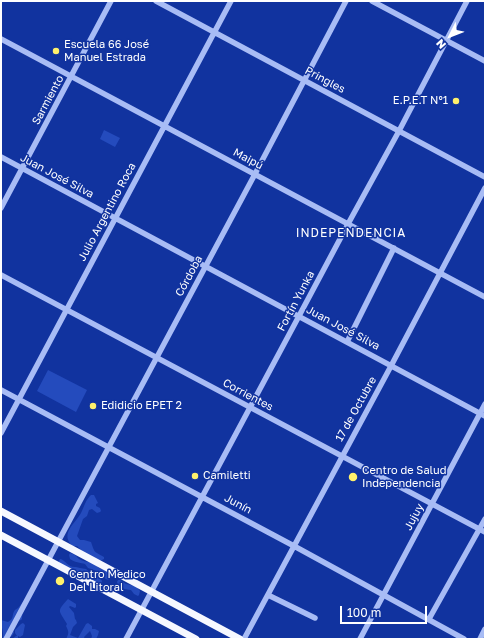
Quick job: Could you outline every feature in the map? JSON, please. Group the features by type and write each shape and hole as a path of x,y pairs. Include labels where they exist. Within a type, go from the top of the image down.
{"main road":[{"path":"1,512 240,639"},
{"path":"1,535 196,639"}],"street":[{"name":"Sarmiento","path":"1,208 111,1"},
{"name":"Pringles","path":"156,1 485,177"},
{"name":"Julio Argentino Roca","path":"1,433 231,1"},
{"name":"Córdoba","path":"6,639 346,1"},
{"path":"372,1 485,61"},
{"name":"Fortín Yunka","path":"126,639 399,131 467,1"},
{"name":"Maipú","path":"1,39 485,297"},
{"name":"Juan José Silva","path":"1,157 483,414"},
{"name":"17 de Octubre","path":"244,639 485,188"},
{"path":"347,342 394,248"},
{"name":"Corrientes","path":"1,275 482,531"},
{"name":"Junín","path":"1,390 384,594 464,639"},
{"name":"Jujuy","path":"360,639 432,504 483,414 485,404"},
{"path":"429,619 482,531 485,519"},
{"path":"268,595 315,618"},
{"path":"480,639 485,630"}],"shaded area":[{"path":"104,130 120,138 115,147 100,139"},
{"path":"48,370 87,390 76,412 37,391"},
{"path":"91,495 94,495 98,503 96,506 100,508 101,511 97,513 92,509 89,510 87,516 83,519 77,536 80,540 91,542 95,552 104,557 104,559 100,561 84,553 77,546 72,546 68,537 70,529"},
{"path":"70,553 79,559 93,562 113,577 108,580 96,571 88,568 85,564 70,559"},
{"path":"60,559 71,566 86,569 93,575 99,576 102,581 101,586 58,563"},
{"path":"118,580 126,584 136,586 140,591 139,595 134,594 131,590 120,587 117,582"},
{"path":"68,599 76,604 75,608 69,607 74,613 77,623 73,627 70,635 78,638 88,623 92,626 92,629 99,631 96,639 91,639 92,636 90,631 84,637 85,639 66,639 68,635 67,624 60,609"},
{"path":"23,602 22,619 18,621 12,629 14,632 12,635 3,639 1,620 8,622 10,621 15,610"},
{"path":"23,623 25,625 23,635 20,637 18,636 18,639 12,639 17,636 15,630"}],"place":[{"name":"Escuela 66 José Manuel Estrada","path":"56,51"},
{"name":"E.P.E.T N°1","path":"456,101"},
{"name":"Edidicio EPET 2","path":"93,406"},
{"name":"Camiletti","path":"195,476"},
{"name":"Centro de Salud Independencia","path":"353,477"},
{"name":"Centro Medico Del Litoral","path":"60,581"}],"district":[{"name":"INDEPENDENCIA","path":"351,233"}]}
